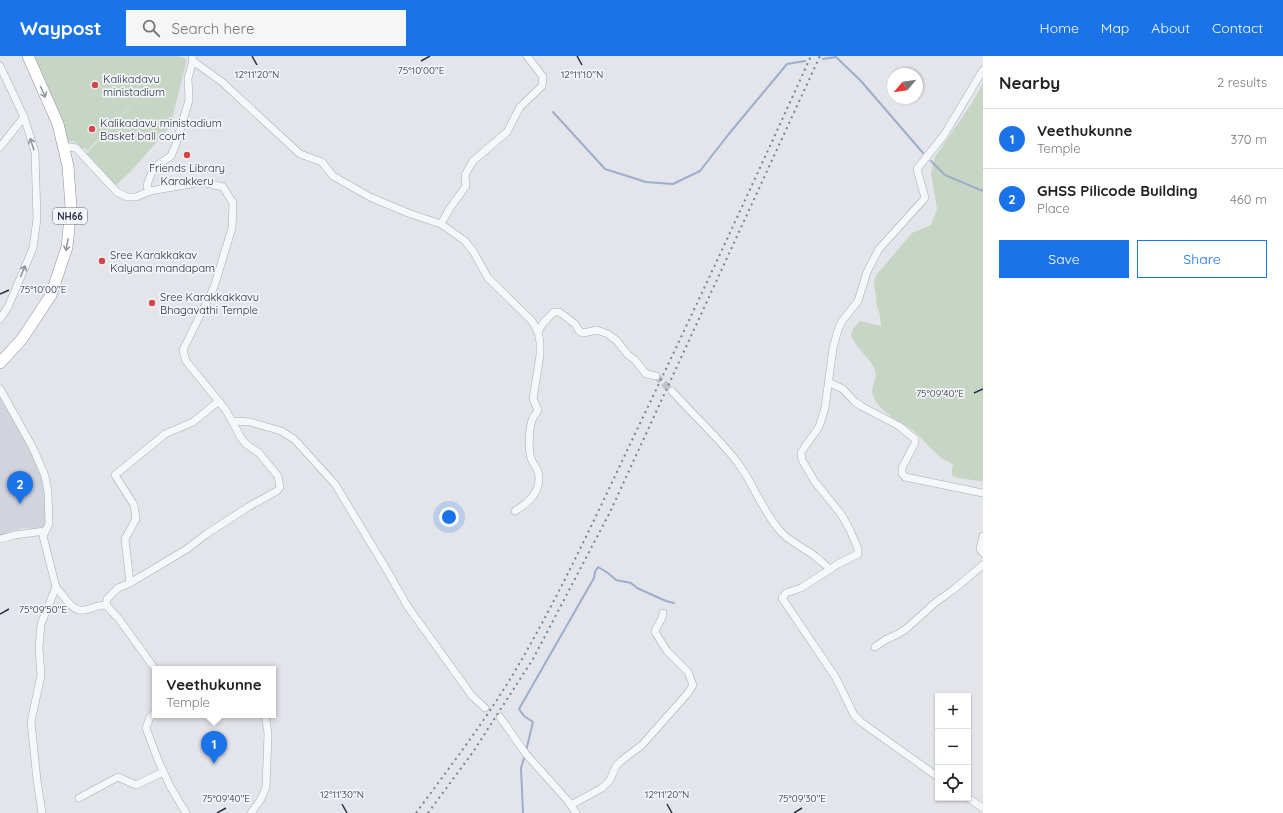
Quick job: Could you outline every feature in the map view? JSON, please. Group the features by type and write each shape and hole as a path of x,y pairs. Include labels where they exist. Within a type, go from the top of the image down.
{"highway":[{"name":"NH66","path":"0,363 22,339 51,295 68,247 71,207 68,166 58,124 28,56"}],"street":[{"path":"442,224 450,208 466,186 465,175 473,161 507,132 520,107 542,86 543,77 527,56"},
{"path":"150,190 147,188 152,172 159,164 171,156 176,144 189,100 188,78 193,58 222,82 300,154 322,162 333,176 370,197 408,213 442,224 465,241 473,251 488,278 532,321 538,332 540,342 540,354 533,399 538,410 532,418 530,430 531,458 538,470 540,484 535,493 524,506 515,511"},
{"path":"0,66 24,117 35,152 38,219 33,248 8,307 0,319"},
{"path":"935,775 861,722 854,715 836,678 782,598 786,593 800,588 830,569 858,554 858,549 850,530 841,514 815,482 802,460 801,454 819,427 825,408 830,383 834,348 838,330 842,321 858,301 867,272 879,249 925,198 917,169 944,135 983,70"},
{"path":"0,147 24,117"},
{"path":"63,146 76,148 117,192 127,197 144,194 150,190 202,182 223,187 233,203 232,228 214,287 183,350 186,361 232,421 241,438 246,444 259,453 278,476 280,487 277,491 248,507 205,535 187,549 130,583 118,588 107,599 106,605"},
{"path":"538,332 543,323 554,312 560,312 575,324 579,331 583,333 597,330 608,334 617,341 646,374 656,376"},
{"path":"830,383 843,389 854,402 899,426 915,439 915,443 902,468 902,473 905,477 983,493"},
{"path":"0,389 32,448 45,476 48,492 49,524 43,536 56,587 74,608 83,611 98,605 106,605 119,619 153,666"},
{"path":"672,391 695,417 712,432 738,464 749,479 766,510 781,532 800,547 816,556 830,569"},
{"path":"130,583 125,539 136,519 134,505 115,475 165,434 193,422 218,402"},
{"path":"232,421 250,422 281,431 294,439 335,484 408,607 472,696 485,708"},
{"path":"0,539 15,535 45,531"},
{"path":"983,536 980,549 983,554"},
{"path":"875,647 884,640 906,629 936,602 983,565"},
{"path":"42,813 31,722 41,675 39,648 42,624 56,587"},
{"path":"571,805 602,788 610,780 616,766 621,760 642,745 688,693 693,685 688,672 667,651 655,632 656,626 663,616 663,613"},
{"path":"152,715 146,728 163,772 186,813"},
{"path":"250,813 261,799 266,787 268,733 266,718"},
{"path":"500,718 524,752 571,805 576,813"},
{"path":"79,798 118,776 136,785 163,772"},
{"path":"971,800 983,808"}],"shaded area":[{"path":"0,396 38,462 47,490 47,523 43,529 23,528 0,535"}],"green space":[{"path":"34,56 178,56 187,59 170,127 130,172 115,186 86,154 148,87 87,151 85,148 82,149 74,141 68,142 57,110"},
{"path":"983,83 983,481 980,481 952,476 953,465 951,463 939,456 910,428 881,408 876,402 872,392 876,376 873,365 856,345 851,335 853,329 860,321 881,326 880,315 876,303 874,284 875,278 912,233 931,225 937,209 931,173 935,157 972,103"}],"waterway":[{"path":"823,59 836,57 861,81 923,153"},
{"path":"553,112 605,169 646,182 673,184 700,171 787,64 805,61"},
{"path":"931,161 945,175 983,191"},
{"path":"526,751 533,722 524,716 519,709 594,578 598,567 616,580 631,583 637,588 674,603"},
{"path":"523,813 521,768 525,755"}],"tunnel":[{"path":"656,376 672,391"}],"railway":[{"path":"416,813 466,746 501,694 545,618 590,528 678,343 811,56"},
{"path":"428,813 473,752 533,659 610,512 820,56"}],"place":[{"name":"Kalikadavu ministadium","path":"95,85"},
{"name":"Kalikadavu ministadium Basket ball court","path":"92,129"},
{"name":"Friends Library Karakkeru","path":"187,155"},
{"name":"Sree Karakkakav Kalyana mandapam","path":"102,261"},
{"name":"Sree Karakkakkavu Bhagavathi Temple","path":"152,303"},
{"name":"GHSS Pilicode Building","path":"20,504"},
{"name":"Veethukunne","path":"214,764"}]}
